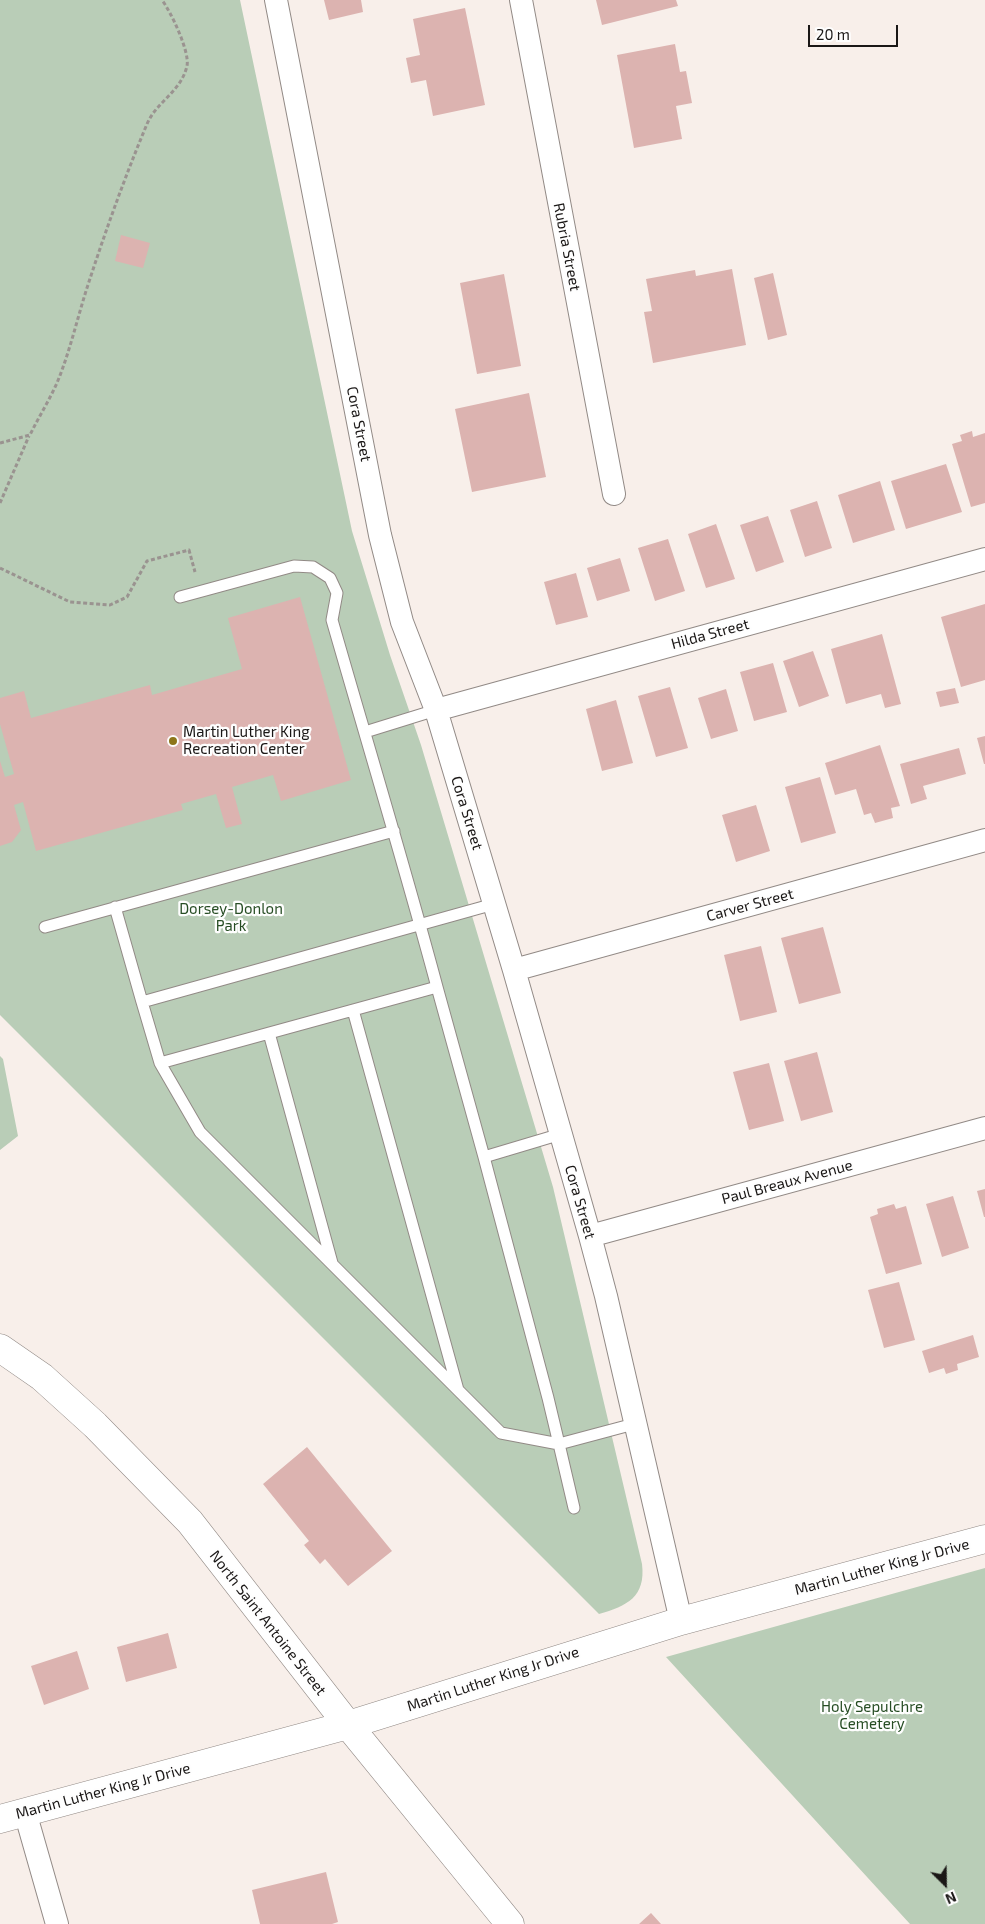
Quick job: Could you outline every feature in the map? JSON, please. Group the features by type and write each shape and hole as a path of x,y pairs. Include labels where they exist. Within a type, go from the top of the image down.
{"street":[{"name":"Cora Street","path":"276,0 380,535 402,622 436,710 514,970 590,1236 606,1296 681,1621"},
{"name":"Rubria Street","path":"521,0 614,494"},
{"name":"Hilda Street","path":"436,710 985,558"},
{"name":"Carver Street","path":"514,970 985,840"},
{"name":"Paul Breaux Avenue","path":"590,1236 985,1128"},
{"name":"North Saint Antoine Street","path":"0,1348 42,1377 95,1425 190,1522 348,1725 510,1924"},
{"name":"Martin Luther King Jr Drive","path":"12,1816 348,1725 681,1621 985,1539"},
{"path":"12,1816 57,1924"}],"lane":[{"path":"180,597 294,566 313,568 330,578 337,593 332,620 394,831 484,1157 548,1398 574,1508"},
{"path":"365,732 436,710"},
{"path":"45,927 394,831"},
{"path":"142,1002 494,904"},
{"path":"116,907 160,1063 200,1132 501,1434 559,1444 634,1424"},
{"path":"160,1063 437,987"},
{"path":"353,1010 459,1392"},
{"path":"269,1033 332,1265"},
{"path":"484,1157 561,1134"}],"path":[{"path":"0,503 30,435 59,378 86,291 148,122 155,111 173,93 183,79 187,63 184,48 162,0"},
{"path":"0,443 30,435"},
{"path":"0,568 70,602 110,605 127,597 147,560 188,550 200,592"}],"green space":[{"name":"Dorsey-Donlon Park","path":"0,0 240,0 352,531 390,655 421,745 553,1187 642,1564 641,1585 638,1592 626,1603 609,1611 599,1614 0,1015"},
{"path":"0,1056 3,1059 18,1136 0,1150"},
{"name":"Holy Sepulchre Cemetery","path":"985,1568 985,1924 910,1924 666,1657"}],"building":[{"path":"324,0 361,0 363,12 329,20"},
{"path":"596,0 676,0 678,6 602,25"},
{"path":"465,8 485,105 433,116 426,80 411,83 406,58 420,55 413,19"},
{"path":"675,44 680,72 686,71 692,103 676,106 682,139 634,148 617,55"},
{"path":"121,235 150,243 143,268 115,261"},
{"path":"732,269 746,345 653,363 644,312 652,311 646,279 695,270 696,276"},
{"path":"773,273 787,335 768,340 754,278"},
{"path":"504,274 521,366 477,374 460,283"},
{"path":"529,393 546,477 472,492 455,409"},
{"path":"972,431 973,437 985,433 985,503 971,507 952,444 962,441 960,435"},
{"path":"946,464 962,512 906,529 891,481"},
{"path":"880,481 895,530 853,543 838,495"},
{"path":"817,501 832,548 805,557 790,510"},
{"path":"768,516 784,562 756,572 740,525"},
{"path":"716,524 735,579 706,588 688,534"},
{"path":"668,539 685,591 655,601 638,548"},
{"path":"620,558 630,591 597,601 587,568"},
{"path":"576,573 588,617 556,625 544,582"},
{"name":"Martin Luther King Recreation Center","path":"300,597 351,780 281,801 273,775 232,787 242,824 226,828 216,794 181,804 183,810 36,851 23,802 14,805 21,830 12,842 0,846 0,761 5,777 14,774 0,724 0,698 24,691 31,718 150,685 152,695 242,669 228,618"},
{"path":"985,604 985,680 961,687 941,617"},
{"path":"882,634 901,704 885,708 881,694 846,704 831,649"},
{"path":"813,651 829,696 799,707 783,661"},
{"path":"773,663 787,712 754,721 740,672"},
{"path":"670,687 688,748 656,757 638,696"},
{"path":"955,688 959,703 940,707 936,692"},
{"path":"726,689 738,731 711,739 698,698"},
{"path":"616,700 633,763 602,771 586,709"},
{"path":"985,736 985,764 984,764 977,738"},
{"path":"880,745 900,806 891,808 893,818 875,823 871,813 864,815 856,789 835,795 825,763"},
{"path":"959,748 966,774 923,786 927,799 911,804 900,764"},
{"path":"820,777 836,833 801,843 785,787"},
{"path":"756,805 770,851 736,862 722,815"},
{"path":"823,927 841,993 799,1004 781,938"},
{"path":"761,946 777,1012 740,1021 724,955"},
{"path":"817,1052 833,1112 801,1121 784,1061"},
{"path":"769,1063 784,1121 749,1130 733,1072"},
{"path":"985,1189 985,1217 984,1217 977,1191"},
{"path":"953,1196 969,1248 942,1257 926,1204"},
{"path":"894,1204 896,1209 906,1206 922,1264 886,1274 870,1217 878,1214 877,1209"},
{"path":"899,1282 915,1340 884,1348 868,1290"},
{"path":"973,1335 979,1357 957,1364 958,1370 946,1374 944,1368 929,1373 922,1351"},
{"path":"307,1447 392,1551 348,1586 325,1559 320,1564 304,1545 309,1541 263,1484"},
{"path":"168,1633 177,1668 126,1682 117,1647"},
{"path":"77,1651 89,1689 44,1705 31,1666"},
{"path":"326,1872 338,1922 332,1924 260,1924 252,1890"},
{"path":"651,1913 661,1924 639,1924"}],"place":[{"name":"Martin Luther King Recreation Center","path":"173,741"}]}
